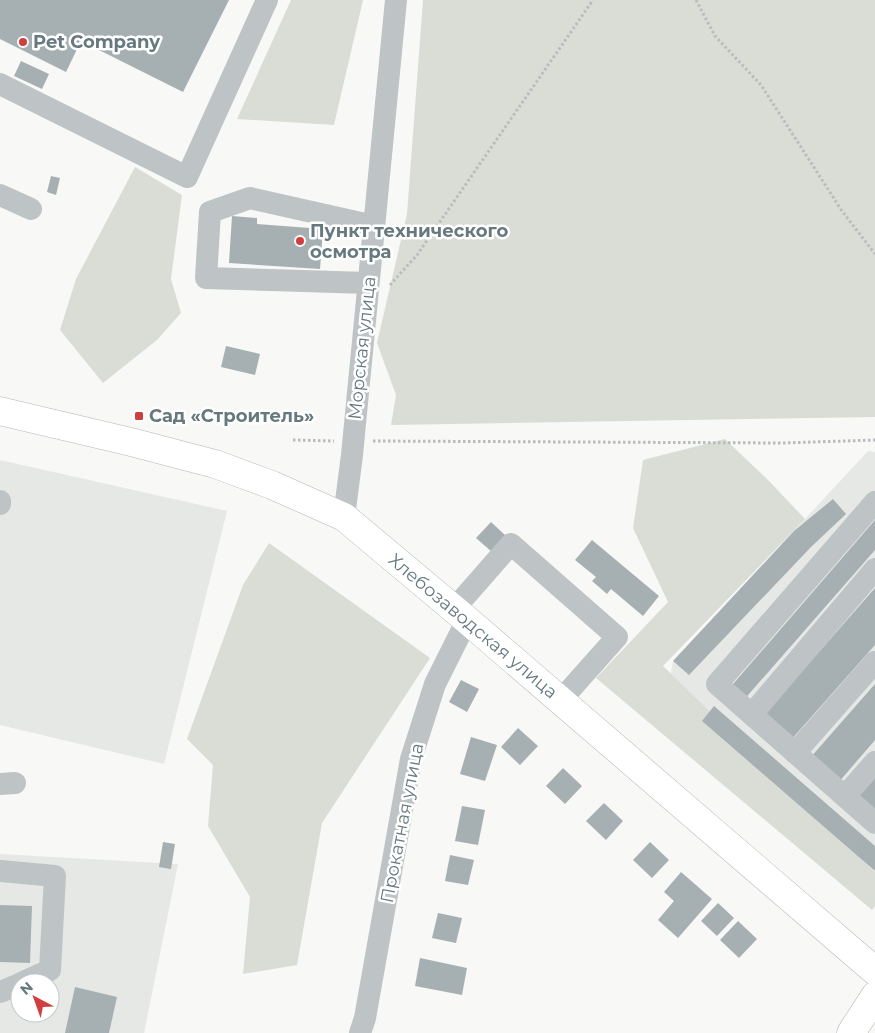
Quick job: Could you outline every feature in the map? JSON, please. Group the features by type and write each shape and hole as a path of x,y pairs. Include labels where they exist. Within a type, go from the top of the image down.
{"main road":[{"name":"Хлебозаводская улица","path":"0,410 215,464 272,485 344,517 461,614 560,701 872,961"},
{"path":"851,1033 875,996"}],"street":[{"path":"0,84 187,176 267,0"},
{"name":"Морская улица","path":"344,517 396,0"},
{"path":"0,194 31,209"},
{"path":"368,283 206,278 210,212 250,198 374,226"},
{"path":"875,502 717,684 875,823"},
{"name":"Прокатная улица","path":"360,1033 365,1018 411,759 435,684 461,614 511,544 617,637 560,701"},
{"path":"752,714 875,569"},
{"path":"796,752 875,662"},
{"path":"845,796 875,762"},
{"path":"0,871 55,876 50,970 43,973"}],"path":[{"path":"366,311 417,255 593,0"},
{"path":"696,0 715,36 762,85 842,211 875,254"},
{"path":"293,440 783,442 875,440"}],"shaded area":[{"path":"291,0 363,0 334,125 237,119"},
{"path":"423,0 875,0 875,417 391,425 396,395 377,343 407,214"},
{"path":"135,167 182,195 171,279 181,313 157,340 103,383 60,330 76,279"},
{"path":"725,439 805,519 663,666 875,872 875,906 872,910 596,678 668,602 633,528 643,460"},
{"path":"868,451 875,452 875,871 668,690 673,661"},
{"path":"0,460 227,511 164,764 0,725"},
{"path":"269,543 430,658 322,823 297,965 243,974 250,897 208,826 213,765 187,739 243,585"},
{"path":"0,854 178,864 144,1033 0,1033"}],"building":[{"path":"0,0 229,0 183,92 81,41 66,72 0,39"},
{"path":"21,61 49,74 42,89 14,76"},
{"path":"51,176 60,178 56,195 47,192"},
{"path":"232,216 257,218 257,224 323,229 320,269 229,263"},
{"path":"226,346 260,354 255,375 221,367"},
{"path":"833,499 846,514 811,547 689,675 673,661 794,531"},
{"path":"875,520 875,550 742,702 728,690"},
{"path":"491,522 506,536 492,552 476,538"},
{"path":"592,540 659,596 643,616 611,589 607,594 592,581 596,577 575,560"},
{"path":"875,588 875,645 790,741 762,717"},
{"path":"461,680 479,689 467,712 449,702"},
{"path":"875,684 875,740 838,783 810,758"},
{"path":"714,706 875,846 875,871 702,721"},
{"path":"518,728 538,746 520,765 501,747"},
{"path":"471,737 497,745 485,781 460,774"},
{"path":"563,768 582,786 565,804 546,786"},
{"path":"875,778 875,813 857,798"},
{"path":"604,803 623,821 606,840 586,821"},
{"path":"462,806 485,810 478,845 455,841"},
{"path":"163,842 175,844 171,869 159,867"},
{"path":"650,842 669,860 652,878 633,860"},
{"path":"450,855 474,860 468,885 445,881"},
{"path":"681,872 712,899 678,938 658,920 674,901 664,892"},
{"path":"718,903 734,918 717,936 701,921"},
{"path":"0,905 32,906 30,963 0,962"},
{"path":"438,913 462,918 456,943 432,938"},
{"path":"738,921 757,939 739,958 720,940"},
{"path":"420,958 467,968 462,995 415,986"},
{"path":"75,987 117,997 109,1033 65,1033"}],"place":[{"name":"Pet Company","path":"23,42"},
{"name":"Пункт технического осмотра","path":"300,241"},
{"name":"Сад «Строитель»","path":"139,416"}]}
